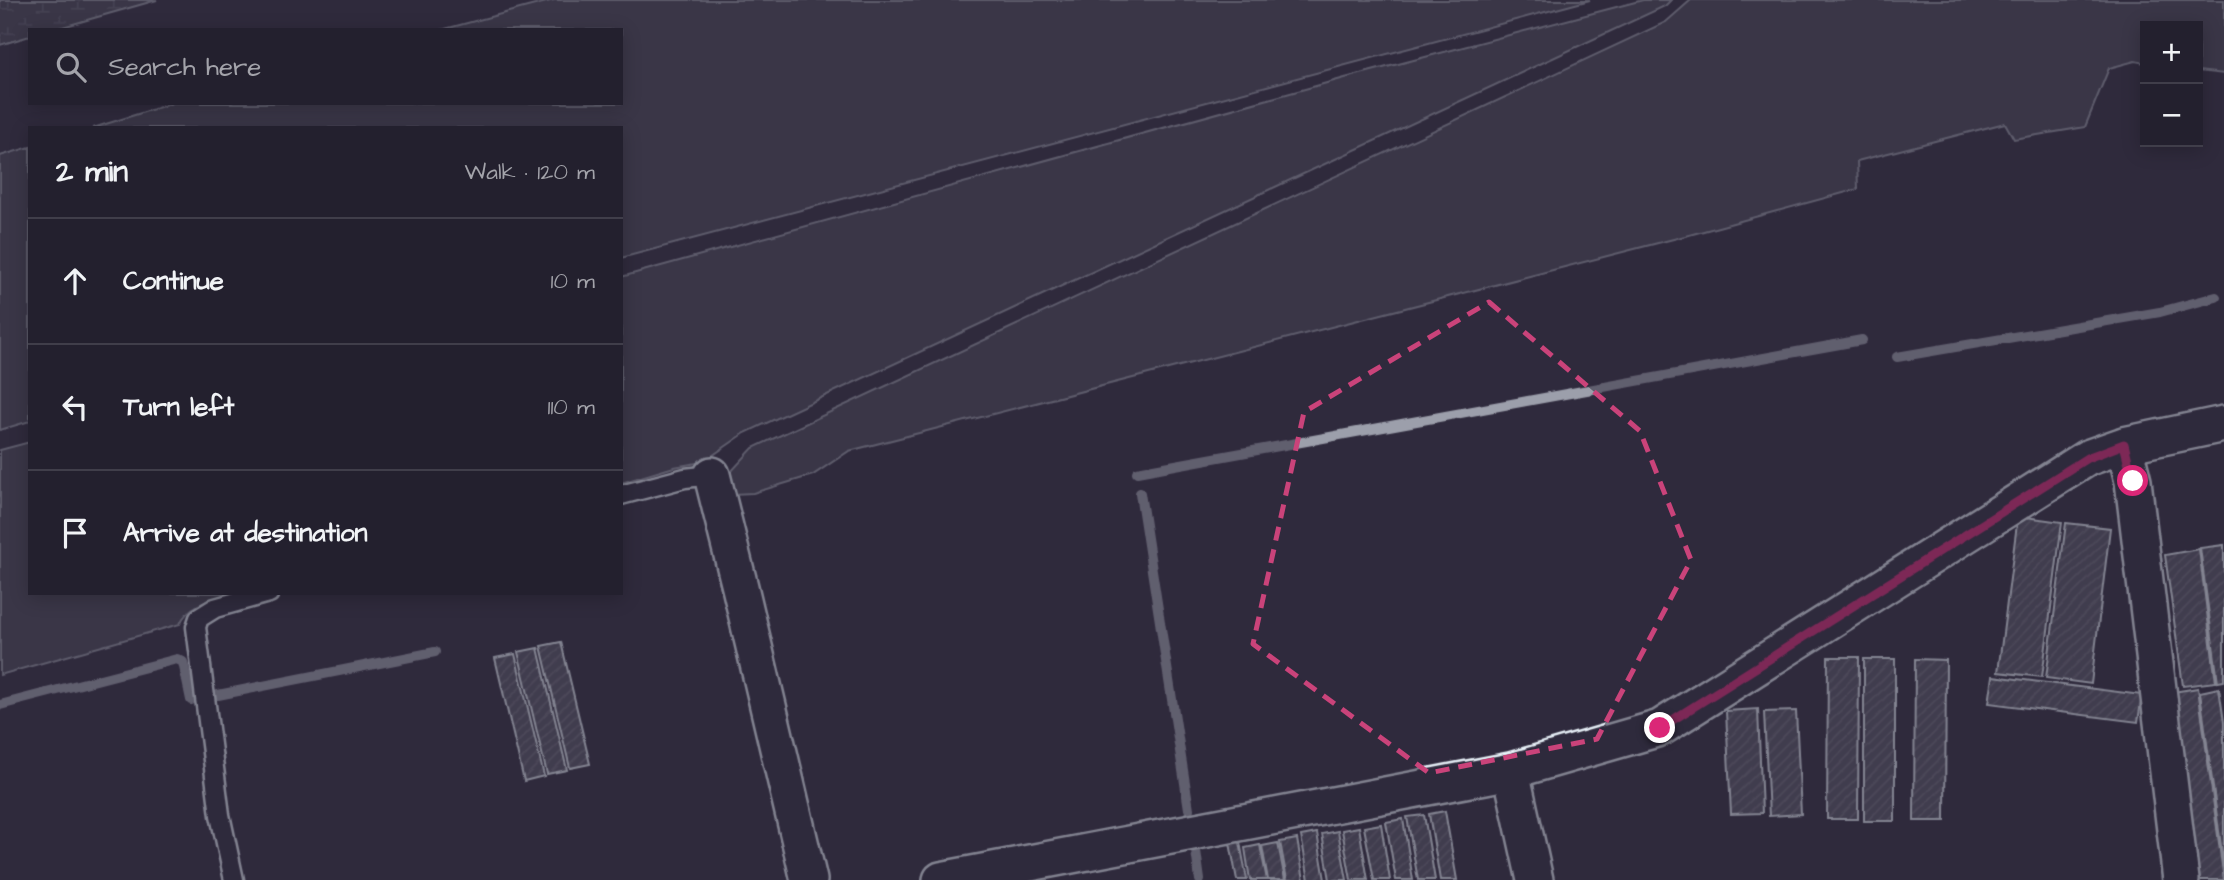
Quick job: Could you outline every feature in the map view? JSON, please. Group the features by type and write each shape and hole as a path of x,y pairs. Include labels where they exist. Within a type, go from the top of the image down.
{"street":[{"path":"941,880 1511,771 1660,728 2087,458 2124,444 2224,424"},
{"path":"2124,444 2133,481 2181,880"},
{"path":"712,475 809,880"},
{"path":"1511,771 1535,880"}],"lane":[{"path":"623,494 685,478 712,475"},
{"path":"234,880 220,816 196,627 199,618 215,608 262,595"}],"highlighted area":[{"path":"1489,302 1640,431 1691,560 1597,739 1429,773 1253,644 1304,412"}],"green space":[{"path":"0,0 157,0 59,28 28,28 28,37 0,45"},
{"path":"554,0 1590,0 623,257 623,126 99,126 167,105 623,105 623,28 449,28"},
{"path":"1643,0 1671,0 1665,6 745,433 703,462 674,467 623,482 623,276 1345,78"},
{"path":"1691,0 2224,0 2224,74 2203,72 2203,21 2140,21 2140,62 2109,68 2085,127 2014,139 2005,123 1857,161 1858,189 849,451 813,475 753,493 732,494 728,475 753,448 1666,22"},
{"path":"28,148 28,422 0,430 0,156"},
{"path":"28,443 28,595 231,595 190,610 180,624 0,675 0,450"}],"building":[{"path":"2018,516 2062,522 2042,677 1998,672"},
{"path":"2066,523 2110,528 2091,684 2046,678"},
{"path":"2224,545 2224,681 2218,682 2200,548"},
{"path":"2199,549 2216,682 2183,686 2165,555"},
{"path":"561,642 590,764 570,768 541,646"},
{"path":"538,648 567,770 547,774 518,652"},
{"path":"515,654 544,776 524,781 495,658"},
{"path":"1828,657 1859,657 1858,819 1827,819"},
{"path":"1864,659 1895,659 1895,821 1864,821"},
{"path":"1915,659 1946,660 1945,821 1914,821"},
{"path":"1993,676 2142,695 2138,722 1989,703"},
{"path":"2198,688 2224,880 2199,880 2173,692"},
{"path":"2219,688 2224,722 2224,868 2200,692"},
{"path":"1758,709 1762,813 1731,814 1726,711"},
{"path":"1796,711 1801,814 1769,816 1764,712"},
{"path":"1445,811 1457,880 1440,880 1429,814"},
{"path":"1424,815 1435,880 1418,880 1407,817"},
{"path":"1403,819 1413,880 1396,880 1386,822"},
{"path":"1381,824 1390,880 1374,880 1364,827"},
{"path":"1359,827 1368,880 1351,880 1342,830"},
{"path":"1338,831 1347,880 1330,880 1322,834"},
{"path":"1317,833 1325,880 1309,880 1301,836"},
{"path":"1297,839 1304,880 1287,880 1280,842"},
{"path":"1240,842 1247,880 1237,880 1230,843"},
{"path":"1278,843 1285,880 1268,880 1262,846"},
{"path":"1260,845 1267,880 1250,880 1245,848"}],"waterway":[{"path":"1897,357 2160,312 2216,297"},
{"path":"1137,472 1862,340"},
{"path":"1140,493 1189,809"},
{"path":"218,695 435,652"},
{"path":"0,705 177,659 183,662 191,700"},
{"path":"1196,851 1200,880"}],"route":[{"path":"1660,728 2087,458 2124,444 2133,481"}]}
